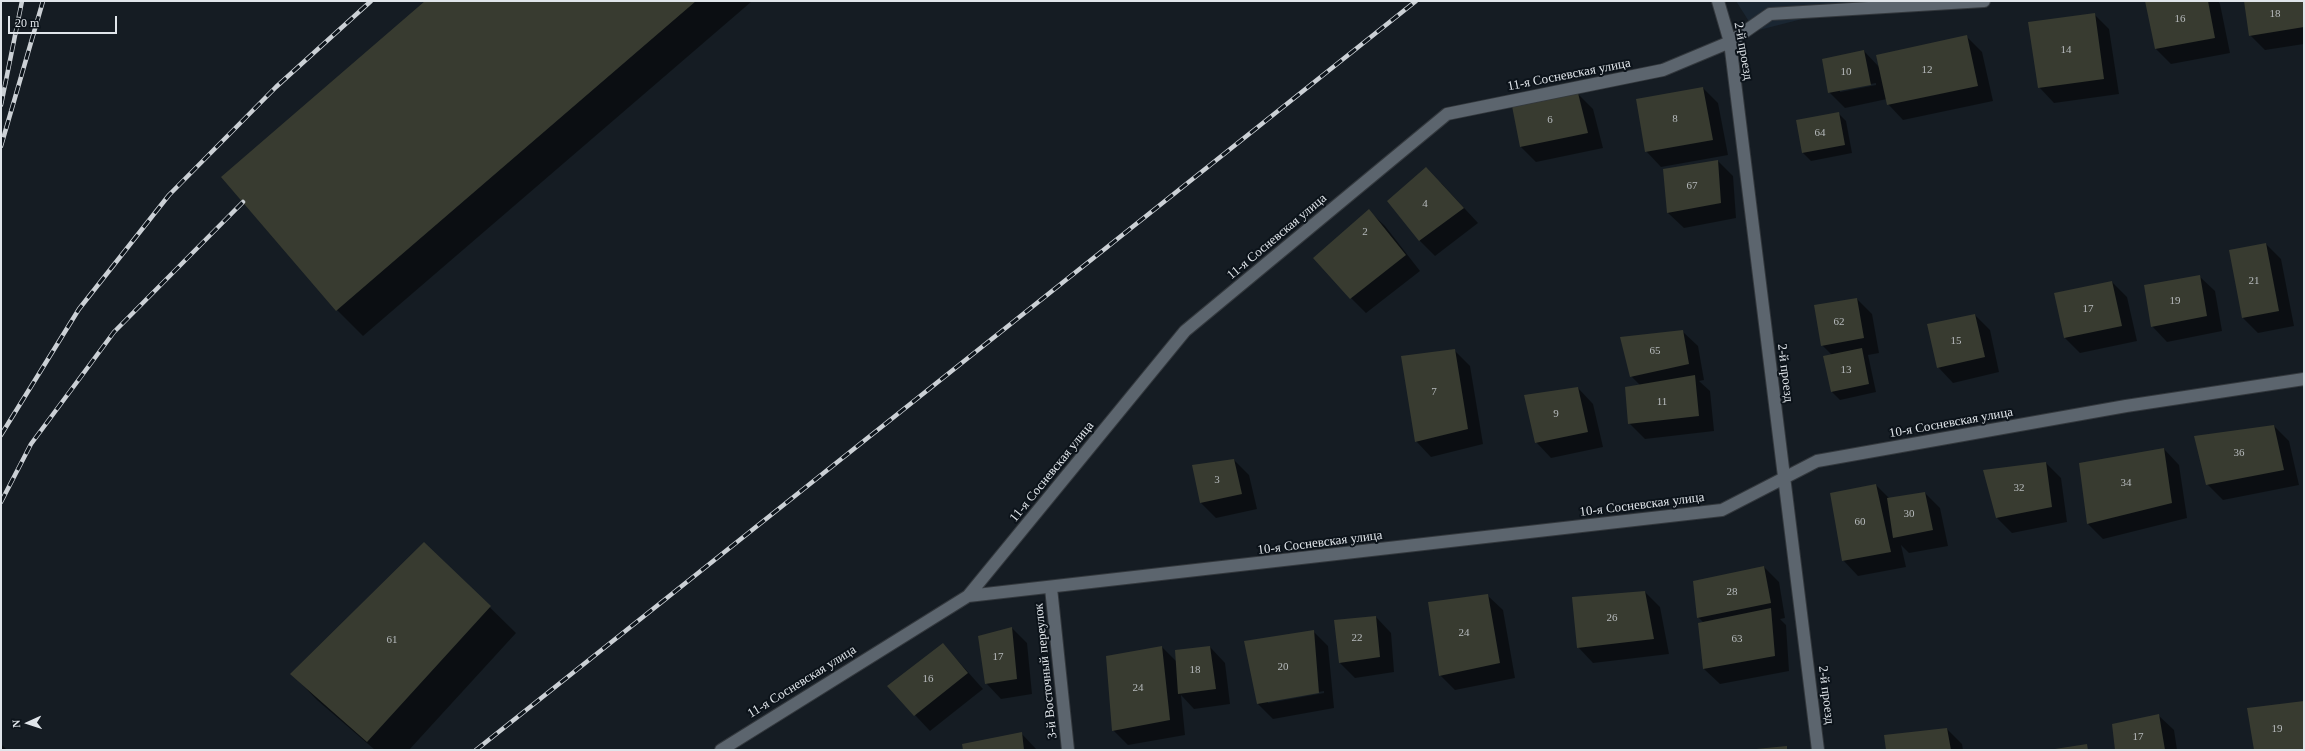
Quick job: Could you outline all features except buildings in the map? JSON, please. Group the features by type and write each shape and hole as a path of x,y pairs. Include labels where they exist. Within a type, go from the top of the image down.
{"street":[{"name":"2-й проезд","path":"1718,1 1730,42 1818,750"},
{"name":"11-я Сосневская улица","path":"721,750 968,596 1185,331 1447,114 1663,70 1730,42 1770,14 1984,1"},
{"name":"10-я Сосневская улица","path":"968,596 1051,588 1722,510 1817,461 2126,406 2304,379"},
{"name":"3-й Восточный переулок","path":"1051,588 1068,750"}],"shaded area":[{"path":"1736,1 1873,1 1755,31"}],"railway":[{"path":"1,105 22,1"},
{"path":"1,146 43,1"},
{"path":"1,435 79,309 169,195 276,87 371,1"},
{"path":"476,750 1416,1"},
{"path":"1,502 31,444 114,332 243,202"}]}
